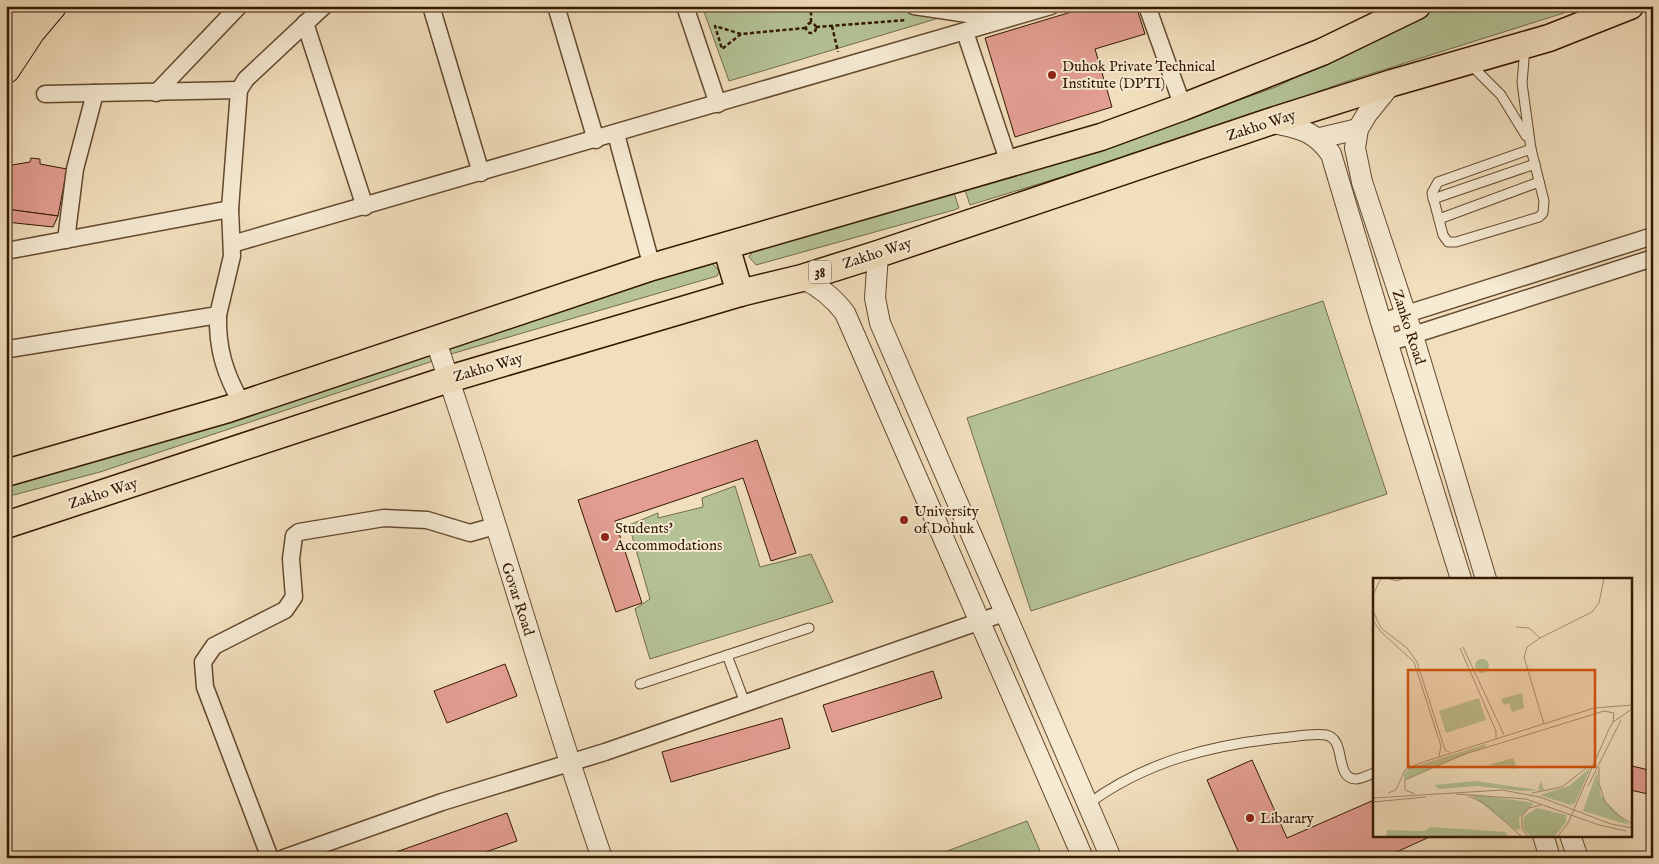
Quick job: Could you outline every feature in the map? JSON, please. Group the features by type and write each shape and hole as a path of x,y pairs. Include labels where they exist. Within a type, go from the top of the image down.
{"highway":[{"path":"6,62 29,6"},
{"path":"6,69 31,31 52,6"}],"main road":[{"path":"6,473 149,433 242,404 652,267 1101,136 1183,107 1322,52 1417,6"},
{"name":"Zakho Way","path":"6,525 449,379 740,293 802,278 878,254 1268,122 1392,83 1525,45 1630,6"},
{"path":"726,246 740,293"}],"street":[{"path":"156,93 239,6"},
{"path":"242,404 228,379 221,359 217,337 218,315 232,244 230,209 239,90 246,80 324,6"},
{"path":"431,6 481,173"},
{"path":"556,6 596,140"},
{"path":"685,6 718,104"},
{"path":"232,244 596,140 1051,6"},
{"path":"1148,6 1183,107"},
{"path":"912,13 1006,20"},
{"path":"305,23 365,206"},
{"path":"965,32 1009,163"},
{"path":"1268,122 1305,131 1320,138 1358,129 1392,83"},
{"path":"45,94 239,90"},
{"path":"66,240 75,169 95,94"},
{"name":"Zanko Road","path":"1358,129 1355,148 1362,182 1413,336 1486,578"},
{"path":"616,134 652,267"},
{"name":"Zanko Road","path":"1320,138 1331,154 1461,578"},
{"path":"6,251 230,209"},
{"path":"1381,322 1653,236"},
{"path":"878,254 875,298 880,323 1111,858"},
{"path":"1388,343 1653,258"},
{"path":"802,278 819,286 834,298 845,313 856,335 1083,858"},
{"path":"6,346 9,349 218,315"},
{"path":"856,335 880,323"},
{"name":"Govar Road","path":"435,340 470,438 495,526 568,762 602,858"},
{"path":"270,858 206,687 203,662 214,646 285,610 294,597 291,559 294,536 299,532 384,518 427,520 470,533 495,526"},
{"path":"284,858 442,802 745,703 1004,612"},
{"path":"1543,836 1550,858"},
{"path":"1570,836 1578,858"}],"lane":[{"path":"1525,45 1522,83 1530,145 1545,207 1539,218 1452,244 1444,239 1433,199 1433,187 1438,182 1530,145"},
{"path":"1468,62 1501,95 1530,145"},
{"path":"1433,199 1535,164"},
{"path":"1439,219 1540,182"},
{"path":"640,684 809,628"},
{"path":"727,655 745,703"},
{"path":"1088,804 1122,781 1160,763 1210,749 1269,739 1326,735 1337,743 1345,773 1356,779 1373,773"}],"path":[{"path":"811,6 811,22 816,27"},
{"path":"816,27 912,13"},
{"path":"741,34 722,49 715,26 741,34 805,28 811,22"},
{"path":"832,25 842,68"},
{"path":"805,28 811,33 814,32 816,27"}],"green space":[{"path":"702,6 898,6 941,11 939,18 729,81"},
{"path":"1439,6 1586,6 1345,82 1179,141 970,205 965,190 1083,155 1276,87"},
{"path":"954,193 959,208 954,210 756,265 749,257 754,249"},
{"path":"712,263 719,271 717,276 451,354 447,340"},
{"path":"1323,301 1387,494 1031,611 967,418"},
{"path":"427,345 433,361 100,472 6,497 6,481"},
{"path":"735,486 760,567 811,554 833,602 650,659 635,609 650,599 629,525 658,513 658,518 703,507 702,498"},
{"path":"1027,821 1043,858 934,856"}],"building":[{"path":"1091,6 1136,6 1145,34 1095,49 1112,107 1015,137 985,38"},
{"path":"31,158 40,159 40,164 67,169 58,216 6,209 12,165 30,162"},
{"path":"6,188 9,189 6,209"},
{"path":"6,209 58,216 53,227 6,222"},
{"name":"Students' Accommodations","path":"757,440 796,553 771,561 743,478 615,521 642,603 616,612 578,500"},
{"path":"505,664 517,696 447,723 434,691"},
{"path":"933,671 942,698 832,732 823,705"},
{"path":"782,718 790,748 671,782 662,752"},
{"name":"Libarary","path":"1252,760 1287,838 1373,800 1373,836 1432,836 1383,858 1241,858 1207,780"},
{"path":"1632,766 1653,771 1653,795 1632,790"},
{"path":"507,813 517,841 469,858 398,858 396,852"}],"place":[{"name":"Duhok Private Technical Institute (DPTI)","path":"1052,75"},
{"name":"University of Dohuk","path":"904,520"},
{"name":"Students' Accommodations","path":"605,537"},
{"name":"Libarary","path":"1250,818"}]}
